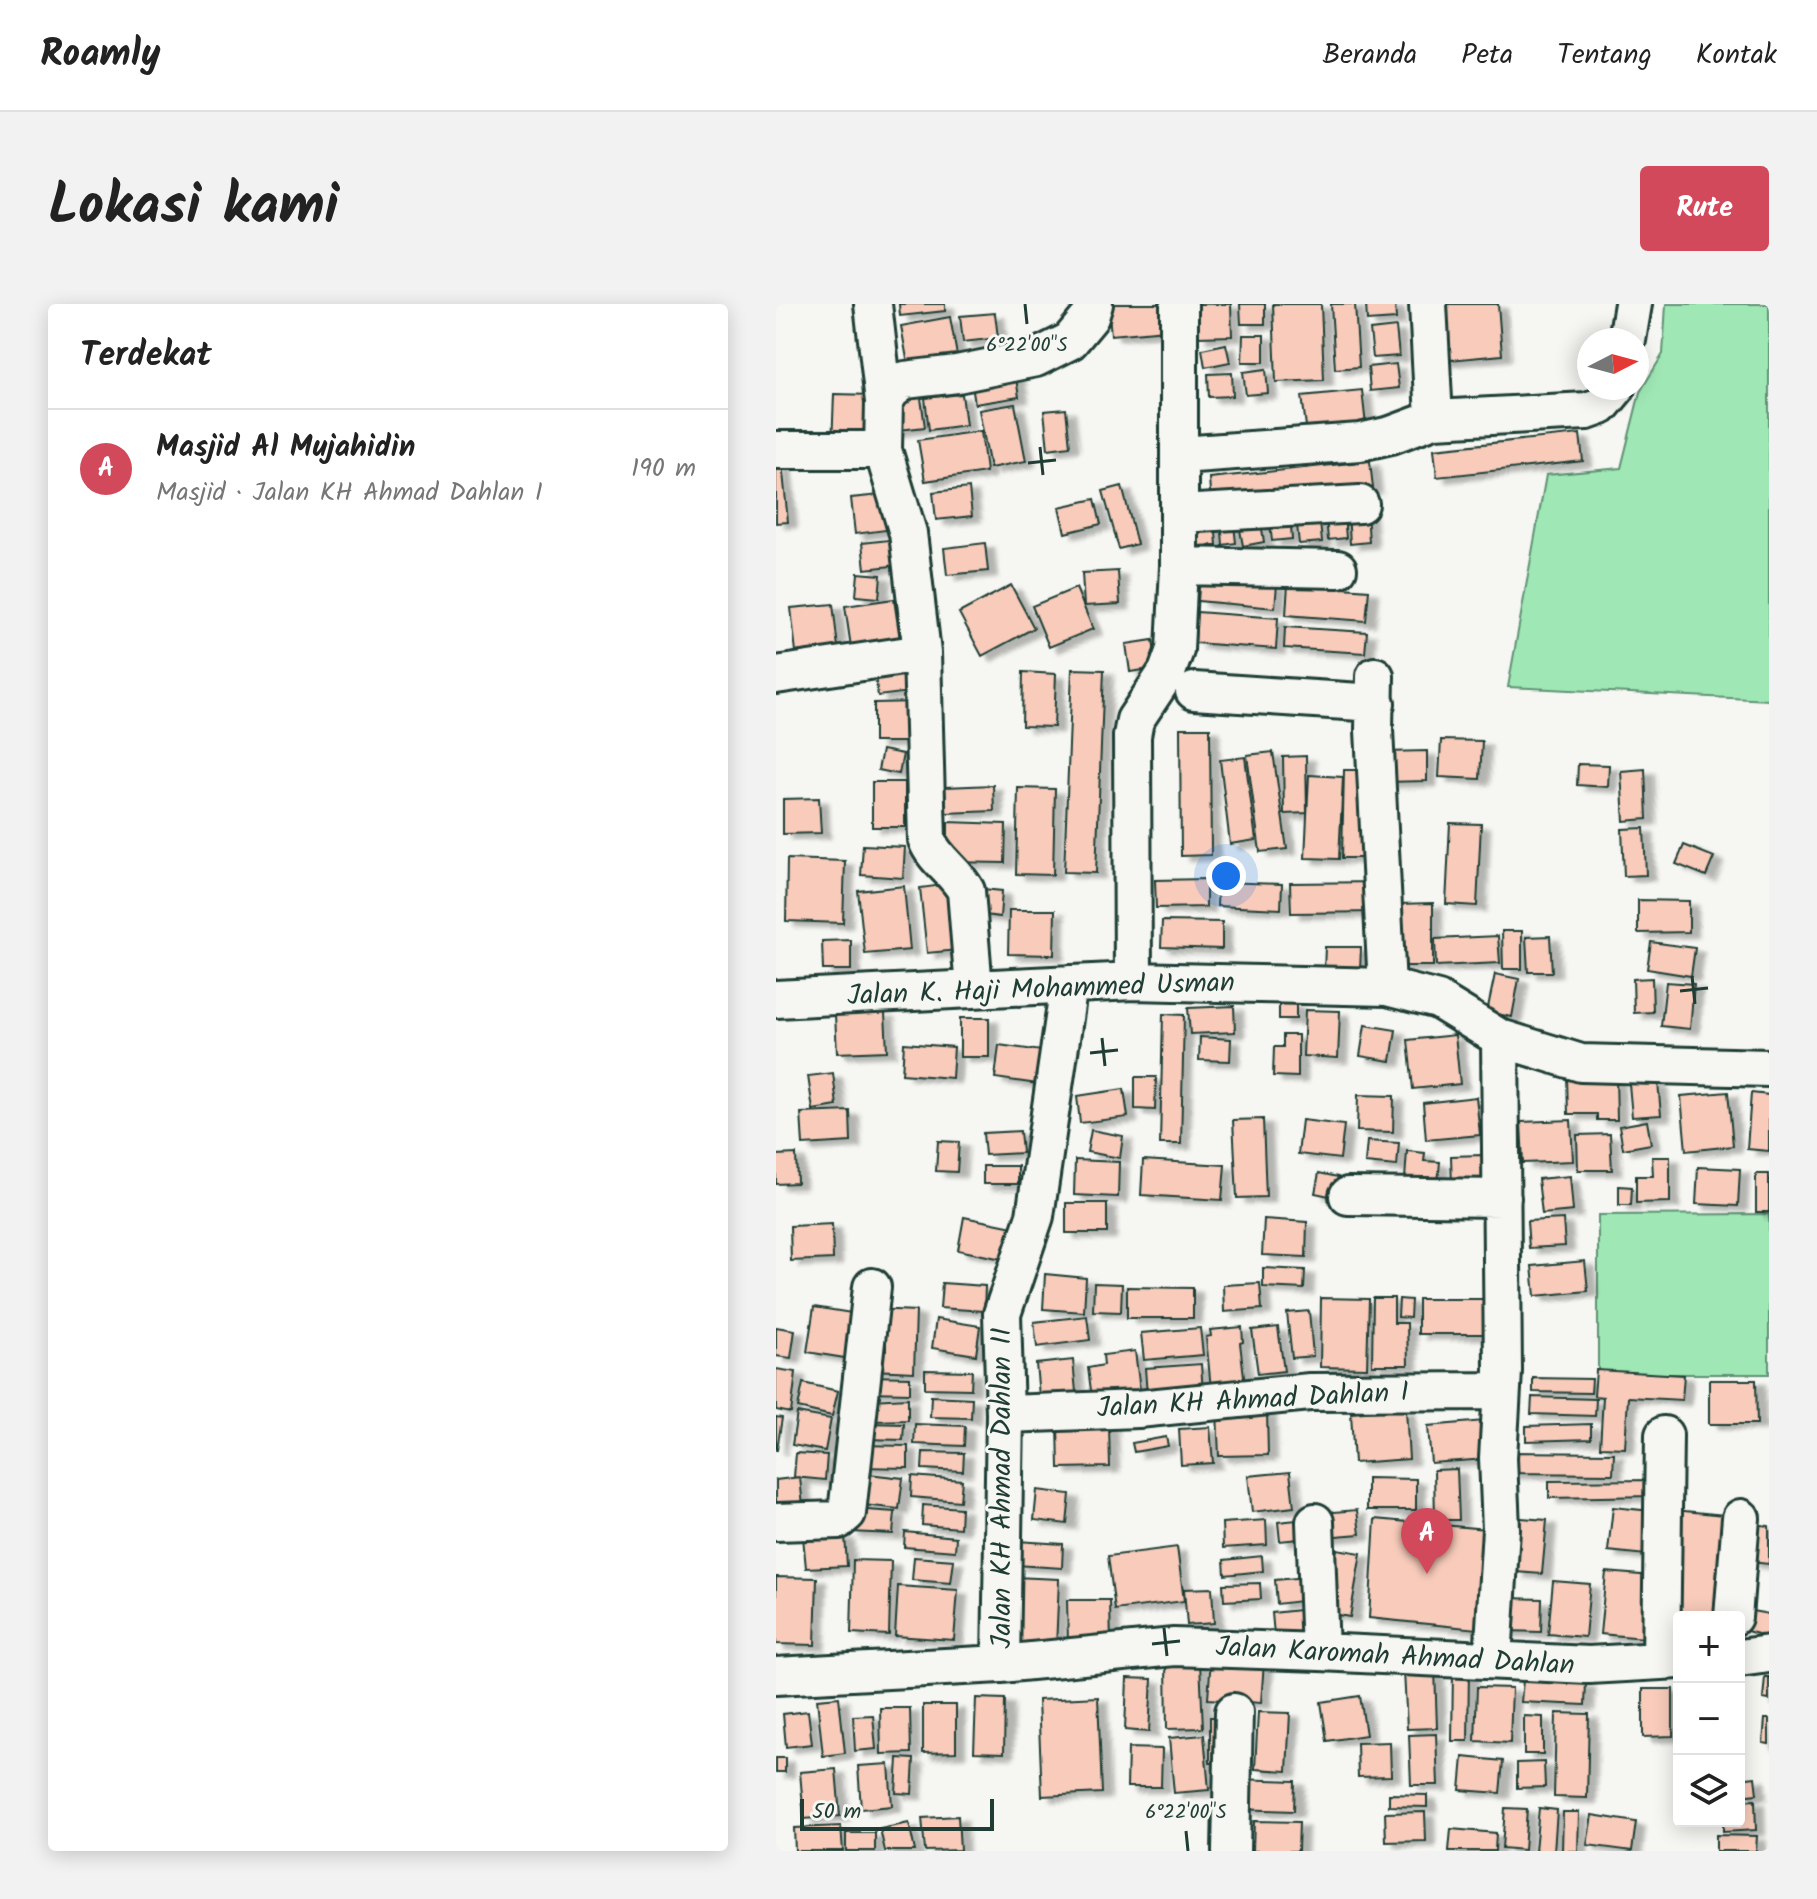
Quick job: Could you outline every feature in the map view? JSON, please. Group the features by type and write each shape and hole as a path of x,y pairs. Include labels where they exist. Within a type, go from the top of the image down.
{"street":[{"path":"873,304 884,402 883,450 908,533 922,653 927,840 931,851 966,891 974,989"},
{"path":"884,402 891,391 905,380 957,374 1036,358 1070,341 1090,317 1094,304"},
{"path":"1133,981 1132,736 1135,720 1167,672 1175,650 1179,566 1179,304"},
{"path":"1428,304 1434,419"},
{"path":"1629,328 1633,304"},
{"path":"1180,455 1360,442 1391,435 1434,419 1587,411 1601,406 1606,400"},
{"path":"776,450 883,450"},
{"path":"1179,514 1360,504"},
{"path":"1179,566 1338,569"},
{"path":"776,675 922,653"},
{"path":"1194,691 1376,690 1374,730 1387,987"},
{"name":"Jalan K. Haji Mohammed Usman","path":"776,999 1133,981 1387,987 1438,1000 1500,1038 1581,1063 1769,1068"},
{"name":"Jalan KH Ahmad Dahlan II","path":"1001,1664 1005,1414 1002,1314 1035,1216 1069,984"},
{"path":"1493,1659 1501,1529 1498,1458 1503,1371 1500,1038"},
{"path":"1348,1196 1502,1198"},
{"path":"776,1522 839,1520 847,1513 872,1287"},
{"name":"Jalan KH Ahmad Dahlan I","path":"1005,1414 1138,1409 1310,1392 1500,1391"},
{"path":"1664,1435 1670,1661"},
{"path":"1733,1611 1741,1518"},
{"path":"1315,1522 1320,1652"},
{"name":"Jalan Karomah Ahmad Dahlan","path":"776,1676 1001,1664 1174,1647 1589,1665 1670,1661"},
{"path":"1745,1657 1769,1654"},
{"path":"1231,1851 1234,1712"}],"green space":[{"path":"1666,304 1769,304 1769,700 1508,687 1546,475 1621,468 1638,400 1649,400 1649,377 1663,354"},
{"path":"1769,1214 1769,1374 1598,1374 1598,1215"}],"building":[{"path":"899,304 945,304 945,311 900,316"},
{"path":"1108,304 1163,304 1166,330 1111,335"},
{"path":"1197,304 1231,304 1232,336 1198,337"},
{"path":"1240,304 1265,304 1265,324 1241,324"},
{"path":"1273,304 1321,304 1324,380 1276,382"},
{"path":"1331,304 1355,304 1359,367 1335,369"},
{"path":"1366,304 1395,304 1396,319 1367,321"},
{"path":"1433,304 1498,304 1502,355 1439,361"},
{"path":"995,313 998,338 963,342 960,316"},
{"path":"950,317 958,361 909,370 901,326"},
{"path":"1396,327 1399,356 1373,358 1370,330"},
{"path":"1243,335 1264,335 1264,362 1242,362"},
{"path":"1226,344 1230,362 1205,367 1202,349"},
{"path":"1396,364 1399,388 1370,391 1368,367"},
{"path":"1266,369 1268,393 1246,395 1243,372"},
{"path":"1015,372 1019,397 975,404 971,379"},
{"path":"1232,373 1233,396 1209,397 1208,374"},
{"path":"1362,390 1366,426 1307,434 1302,396"},
{"path":"834,394 874,395 873,447 832,446"},
{"path":"962,394 966,425 929,430 925,398"},
{"path":"921,398 925,427 890,431 886,403"},
{"path":"1015,404 1026,461 990,468 979,410"},
{"path":"1066,409 1070,446 1048,449 1044,411"},
{"path":"981,431 986,472 925,481 918,440"},
{"path":"1580,434 1583,461 1437,477 1434,449"},
{"path":"1370,461 1373,488 1211,505 1209,478"},
{"path":"776,462 782,462 788,522 776,523"},
{"path":"1122,486 1137,544 1119,549 1103,491"},
{"path":"969,488 972,516 936,520 933,492"},
{"path":"890,494 894,529 855,534 851,498"},
{"path":"1095,499 1101,524 1065,533 1059,507"},
{"path":"1367,511 1369,542 1350,544 1348,512"},
{"path":"1319,513 1322,542 1299,544 1296,515"},
{"path":"1290,514 1292,539 1272,541 1269,516"},
{"path":"1260,515 1264,542 1243,546 1238,519"},
{"path":"1344,515 1346,538 1328,540 1326,517"},
{"path":"1233,516 1236,543 1223,545 1221,518"},
{"path":"1215,519 1217,545 1197,546 1195,520"},
{"path":"898,539 900,565 865,569 862,543"},
{"path":"985,543 988,571 947,575 944,548"},
{"path":"1118,571 1120,604 1084,606 1082,573"},
{"path":"858,573 881,575 879,598 856,596"},
{"path":"1200,576 1277,584 1275,608 1198,601"},
{"path":"1288,584 1369,590 1366,621 1286,615"},
{"path":"1011,585 1034,628 982,656 959,613"},
{"path":"1076,588 1093,629 1049,647 1032,606"},
{"path":"894,599 900,640 851,647 845,606"},
{"path":"833,604 838,648 796,652 791,608"},
{"path":"1197,612 1278,618 1276,649 1195,643"},
{"path":"1285,627 1367,632 1365,653 1284,648"},
{"path":"1153,640 1157,668 1130,672 1126,644"},
{"path":"915,664 918,691 878,696 874,670"},
{"path":"1072,669 1104,670 1096,873 1064,872"},
{"path":"1023,672 1056,674 1054,727 1022,726"},
{"path":"916,702 916,742 874,742 874,703"},
{"path":"1180,728 1210,728 1211,855 1181,856"},
{"path":"1441,740 1482,741 1480,779 1439,777"},
{"path":"882,750 903,754 899,774 878,770"},
{"path":"1427,751 1427,781 1384,782 1384,752"},
{"path":"1273,752 1287,849 1260,852 1247,755"},
{"path":"1306,756 1307,813 1284,814 1283,757"},
{"path":"1245,757 1256,840 1230,844 1220,760"},
{"path":"1578,764 1609,765 1608,787 1577,785"},
{"path":"1645,769 1647,819 1624,821 1621,771"},
{"path":"1344,770 1375,770 1372,858 1342,858"},
{"path":"1309,775 1343,777 1339,859 1305,858"},
{"path":"872,782 905,782 905,827 872,827"},
{"path":"993,785 994,811 946,813 945,787"},
{"path":"1018,788 1055,789 1053,875 1016,874"},
{"path":"819,798 821,833 783,834 783,799"},
{"path":"948,822 1006,824 1005,863 948,862"},
{"path":"1450,823 1481,824 1477,906 1446,904"},
{"path":"1644,828 1646,875 1624,876 1622,829"},
{"path":"863,845 905,847 903,878 861,875"},
{"path":"1684,845 1714,857 1706,876 1676,864"},
{"path":"787,859 845,861 843,923 786,921"},
{"path":"1206,879 1206,907 1156,908 1155,880"},
{"path":"1218,882 1282,884 1281,909 1217,906"},
{"path":"1380,882 1381,912 1291,913 1290,883"},
{"path":"950,884 958,950 927,953 920,888"},
{"path":"904,886 910,950 865,954 858,891"},
{"path":"973,888 1002,891 1000,917 970,913"},
{"path":"1638,900 1689,901 1689,932 1638,933"},
{"path":"1433,903 1433,966 1397,966 1397,904"},
{"path":"1009,910 1055,910 1054,955 1008,954"},
{"path":"1162,921 1222,922 1222,949 1161,947"},
{"path":"1502,931 1522,931 1522,969 1503,969"},
{"path":"1498,936 1500,963 1436,966 1435,939"},
{"path":"1550,936 1552,972 1528,972 1526,937"},
{"path":"851,940 851,970 823,970 822,941"},
{"path":"1651,942 1695,948 1691,976 1647,969"},
{"path":"1325,947 1361,947 1360,971 1324,971"},
{"path":"1495,974 1519,979 1512,1017 1487,1012"},
{"path":"1652,978 1653,1012 1634,1013 1633,979"},
{"path":"1666,982 1694,984 1690,1029 1661,1026"},
{"path":"1279,1003 1296,1004 1296,1019 1279,1019"},
{"path":"1234,1006 1235,1032 1190,1034 1188,1008"},
{"path":"1305,1010 1340,1011 1338,1058 1303,1056"},
{"path":"885,1013 887,1051 837,1053 835,1015"},
{"path":"1163,1014 1184,1015 1181,1144 1160,1144"},
{"path":"960,1018 989,1018 989,1057 960,1057"},
{"path":"1365,1025 1396,1030 1391,1061 1360,1056"},
{"path":"1283,1035 1298,1035 1298,1077 1273,1076 1274,1047 1283,1047"},
{"path":"1455,1035 1460,1084 1413,1089 1408,1040"},
{"path":"1200,1037 1231,1039 1230,1061 1199,1060"},
{"path":"904,1043 954,1047 952,1078 902,1074"},
{"path":"999,1045 1042,1051 1038,1084 995,1078"},
{"path":"833,1073 837,1106 813,1110 808,1076"},
{"path":"1616,1075 1617,1120 1597,1120 1597,1114 1568,1114 1567,1076"},
{"path":"1135,1077 1156,1077 1155,1110 1135,1109"},
{"path":"1658,1082 1661,1115 1632,1117 1629,1084"},
{"path":"1124,1089 1128,1117 1080,1123 1077,1096"},
{"path":"1728,1092 1733,1146 1686,1151 1681,1096"},
{"path":"1751,1093 1769,1095 1769,1151 1747,1149"},
{"path":"1358,1095 1394,1096 1393,1132 1357,1131"},
{"path":"1476,1097 1480,1135 1426,1140 1423,1103"},
{"path":"850,1111 851,1142 803,1145 801,1113"},
{"path":"1263,1119 1266,1197 1237,1198 1233,1120"},
{"path":"1302,1120 1344,1125 1340,1159 1298,1154"},
{"path":"1571,1120 1573,1161 1523,1163 1521,1122"},
{"path":"1647,1121 1651,1144 1623,1149 1619,1126"},
{"path":"1091,1130 1123,1136 1120,1158 1087,1152"},
{"path":"1020,1131 1022,1153 985,1155 983,1133"},
{"path":"1610,1134 1612,1170 1578,1170 1577,1135"},
{"path":"938,1141 959,1142 957,1172 936,1171"},
{"path":"1367,1141 1399,1143 1397,1166 1365,1163"},
{"path":"1407,1151 1425,1153 1424,1161 1440,1162 1438,1182 1405,1179"},
{"path":"796,1154 797,1183 776,1184 776,1155"},
{"path":"1482,1155 1483,1186 1452,1187 1451,1156"},
{"path":"1652,1157 1670,1157 1670,1202 1636,1203 1636,1176 1653,1176"},
{"path":"1075,1160 1119,1162 1118,1197 1074,1195"},
{"path":"1143,1160 1225,1165 1222,1200 1141,1195"},
{"path":"983,1166 1018,1166 1018,1184 983,1184"},
{"path":"1698,1167 1740,1169 1738,1206 1696,1204"},
{"path":"1319,1173 1338,1177 1334,1197 1315,1193"},
{"path":"1756,1174 1769,1174 1769,1212 1756,1212"},
{"path":"1570,1176 1573,1211 1542,1214 1538,1179"},
{"path":"1619,1186 1632,1187 1631,1205 1619,1205"},
{"path":"1066,1203 1107,1203 1107,1233 1066,1233"},
{"path":"964,1217 1018,1228 1012,1261 958,1250"},
{"path":"1264,1219 1307,1222 1306,1257 1262,1255"},
{"path":"1563,1219 1565,1246 1529,1248 1527,1221"},
{"path":"832,1224 833,1259 791,1261 790,1226"},
{"path":"1585,1261 1588,1291 1535,1296 1532,1266"},
{"path":"1263,1268 1305,1270 1304,1289 1263,1287"},
{"path":"1045,1274 1086,1278 1084,1312 1043,1309"},
{"path":"942,1283 985,1286 984,1311 940,1308"},
{"path":"1094,1283 1122,1284 1121,1312 1093,1311"},
{"path":"1260,1283 1262,1309 1224,1312 1223,1285"},
{"path":"1127,1287 1193,1288 1193,1318 1127,1318"},
{"path":"1321,1298 1369,1299 1367,1368 1320,1367"},
{"path":"1373,1298 1394,1298 1394,1323 1407,1323 1408,1365 1372,1365"},
{"path":"1399,1299 1411,1300 1410,1318 1398,1317"},
{"path":"1418,1299 1486,1299 1487,1334 1418,1334"},
{"path":"814,1307 858,1314 851,1359 807,1352"},
{"path":"873,1309 916,1311 914,1372 873,1370 874,1350 886,1350 886,1339 872,1339"},
{"path":"1309,1311 1313,1356 1292,1358 1287,1313"},
{"path":"1087,1316 1090,1340 1037,1347 1034,1322"},
{"path":"936,1319 980,1326 976,1355 932,1348"},
{"path":"776,1327 795,1330 791,1358 776,1356"},
{"path":"1242,1327 1243,1342 1240,1343 1245,1385 1211,1389 1206,1337 1211,1336 1210,1330"},
{"path":"1278,1327 1284,1371 1258,1374 1252,1330"},
{"path":"1200,1328 1203,1355 1144,1360 1141,1333"},
{"path":"1135,1351 1140,1390 1092,1398 1088,1368 1104,1365 1103,1355"},
{"path":"1073,1360 1076,1392 1039,1396 1036,1364"},
{"path":"1201,1364 1203,1393 1147,1396 1145,1368"},
{"path":"776,1369 796,1372 791,1413 776,1410"},
{"path":"925,1370 972,1371 971,1389 925,1388"},
{"path":"1596,1370 1684,1375 1682,1400 1628,1397 1625,1448 1600,1447 1603,1397 1594,1396"},
{"path":"869,1376 910,1377 910,1393 869,1392"},
{"path":"1533,1378 1592,1379 1591,1393 1533,1392"},
{"path":"1709,1380 1756,1380 1757,1424 1709,1424"},
{"path":"803,1383 838,1391 832,1416 798,1408"},
{"path":"931,1396 972,1398 971,1418 930,1417"},
{"path":"1532,1397 1596,1399 1595,1416 1531,1414"},
{"path":"908,1398 908,1420 871,1421 870,1400"},
{"path":"1406,1409 1409,1459 1354,1463 1351,1413"},
{"path":"1267,1411 1268,1455 1219,1456 1217,1412"},
{"path":"797,1413 831,1419 825,1451 792,1445"},
{"path":"776,1417 782,1418 777,1450 776,1450"},
{"path":"1484,1421 1487,1459 1431,1463 1428,1426"},
{"path":"867,1423 904,1424 903,1440 866,1439"},
{"path":"915,1424 965,1426 964,1446 914,1444"},
{"path":"1109,1424 1110,1467 1059,1468 1058,1425"},
{"path":"1591,1424 1591,1439 1526,1441 1526,1426"},
{"path":"1210,1427 1213,1463 1181,1465 1179,1429"},
{"path":"1166,1437 1168,1446 1134,1452 1132,1443"},
{"path":"860,1445 908,1446 908,1468 860,1467"},
{"path":"923,1452 964,1453 963,1471 922,1469"},
{"path":"1509,1452 1614,1453 1613,1474 1508,1473"},
{"path":"796,1453 827,1455 825,1480 794,1477"},
{"path":"1457,1469 1459,1520 1435,1520 1434,1470"},
{"path":"1290,1472 1294,1507 1252,1512 1248,1476"},
{"path":"859,1473 903,1478 899,1509 855,1504"},
{"path":"912,1476 962,1480 960,1501 911,1497"},
{"path":"800,1477 804,1517 776,1519 776,1480"},
{"path":"1367,1478 1416,1479 1416,1510 1367,1510"},
{"path":"1652,1480 1652,1496 1549,1498 1549,1481"},
{"path":"1037,1490 1070,1494 1067,1524 1034,1520"},
{"path":"923,1505 961,1508 960,1528 922,1525"},
{"path":"1613,1507 1651,1511 1646,1555 1608,1551"},
{"path":"853,1509 895,1512 893,1534 851,1532"},
{"path":"1357,1510 1360,1534 1324,1537 1322,1513"},
{"path":"1674,1510 1724,1515 1715,1611 1679,1611"},
{"path":"1521,1518 1547,1520 1542,1574 1516,1572"},
{"path":"1306,1519 1308,1538 1280,1541 1278,1522"},
{"path":"1375,1519 1486,1529 1477,1629 1369,1618"},
{"path":"1266,1520 1267,1545 1223,1548 1222,1523"},
{"path":"1755,1524 1769,1526 1769,1564 1750,1562"},
{"path":"905,1532 956,1537 955,1551 904,1547"},
{"path":"845,1535 847,1566 806,1568 803,1537"},
{"path":"1017,1541 1063,1544 1062,1568 1016,1565"},
{"path":"1177,1547 1184,1601 1115,1610 1108,1556"},
{"path":"1337,1549 1361,1553 1350,1617 1326,1613"},
{"path":"1262,1556 1263,1571 1225,1575 1224,1560"},
{"path":"914,1557 954,1560 951,1583 912,1580"},
{"path":"853,1560 891,1561 889,1635 851,1633"},
{"path":"1606,1572 1652,1576 1645,1638 1600,1634"},
{"path":"776,1577 817,1578 815,1645 776,1644"},
{"path":"1014,1577 1059,1579 1056,1647 1012,1645"},
{"path":"1307,1577 1309,1600 1277,1604 1275,1580"},
{"path":"1553,1581 1590,1584 1585,1637 1548,1634"},
{"path":"1260,1583 1261,1599 1224,1601 1223,1584"},
{"path":"898,1586 958,1590 954,1640 895,1636"},
{"path":"1212,1588 1214,1623 1187,1625 1184,1589"},
{"path":"1505,1598 1542,1599 1541,1632 1505,1631"},
{"path":"1067,1600 1110,1600 1111,1645 1068,1645"},
{"path":"1309,1609 1311,1631 1274,1635 1272,1613"},
{"path":"1752,1611 1769,1614 1769,1637 1745,1631"},
{"path":"1211,1657 1264,1662 1261,1703 1208,1699"},
{"path":"1200,1662 1203,1728 1167,1729 1166,1663"},
{"path":"1435,1669 1437,1728 1407,1729 1404,1671"},
{"path":"1453,1670 1469,1670 1468,1741 1452,1741"},
{"path":"1765,1677 1769,1677 1769,1700 1763,1699"},
{"path":"1127,1678 1152,1679 1149,1732 1125,1730"},
{"path":"1523,1680 1586,1683 1585,1705 1521,1702"},
{"path":"1477,1687 1512,1688 1510,1743 1475,1741"},
{"path":"1643,1689 1673,1689 1673,1736 1643,1737"},
{"path":"1360,1696 1366,1735 1327,1741 1321,1702"},
{"path":"839,1697 845,1753 823,1756 817,1699"},
{"path":"1098,1697 1102,1793 1042,1796 1038,1700"},
{"path":"976,1698 1005,1699 1004,1753 974,1752"},
{"path":"923,1705 956,1705 956,1752 923,1753"},
{"path":"880,1708 910,1708 911,1753 881,1754"},
{"path":"808,1711 812,1744 786,1747 783,1714"},
{"path":"1258,1712 1290,1713 1287,1771 1255,1769"},
{"path":"1556,1713 1589,1714 1587,1798 1554,1797"},
{"path":"873,1715 876,1749 855,1751 853,1716"},
{"path":"1524,1716 1543,1717 1543,1754 1524,1754"},
{"path":"1210,1717 1232,1717 1232,1763 1210,1763"},
{"path":"1765,1719 1769,1719 1769,1744 1763,1743"},
{"path":"1436,1734 1438,1785 1411,1785 1409,1735"},
{"path":"1204,1735 1209,1790 1174,1793 1169,1738"},
{"path":"1390,1742 1391,1776 1358,1777 1357,1743"},
{"path":"1128,1748 1162,1749 1161,1787 1127,1787"},
{"path":"1463,1757 1503,1761 1500,1793 1460,1790"},
{"path":"776,1758 785,1758 785,1772 776,1772"},
{"path":"898,1758 914,1759 912,1794 896,1793"},
{"path":"1544,1762 1545,1787 1517,1788 1517,1763"},
{"path":"889,1764 892,1806 861,1809 858,1766"},
{"path":"836,1769 840,1816 804,1819 800,1772"},
{"path":"1755,1777 1757,1794 1745,1795 1745,1778"},
{"path":"1237,1779 1295,1781 1294,1811 1236,1809"},
{"path":"1389,1794 1427,1795 1427,1807 1389,1806"},
{"path":"1755,1800 1756,1830 1723,1832 1723,1827 1745,1827 1745,1801"},
{"path":"1505,1808 1527,1809 1524,1850 1502,1848"},
{"path":"1539,1808 1557,1810 1554,1851 1535,1851"},
{"path":"1425,1812 1426,1841 1386,1842 1385,1813"},
{"path":"1563,1812 1579,1812 1578,1851 1562,1851"},
{"path":"1592,1815 1636,1822 1632,1851 1587,1845"},
{"path":"958,1816 960,1850 925,1851 922,1818"},
{"path":"1254,1821 1299,1822 1298,1851 1253,1851"},
{"path":"909,1823 915,1851 885,1851 880,1829"},
{"path":"841,1826 843,1851 795,1851 794,1828"},
{"path":"1451,1829 1496,1833 1495,1851 1449,1851"},
{"path":"846,1833 875,1833 875,1851 846,1851"},
{"path":"1716,1835 1757,1836 1756,1851 1716,1851"}],"place":[{"name":"Masjid Al Mujahidin","path":"1427,1574"}]}
